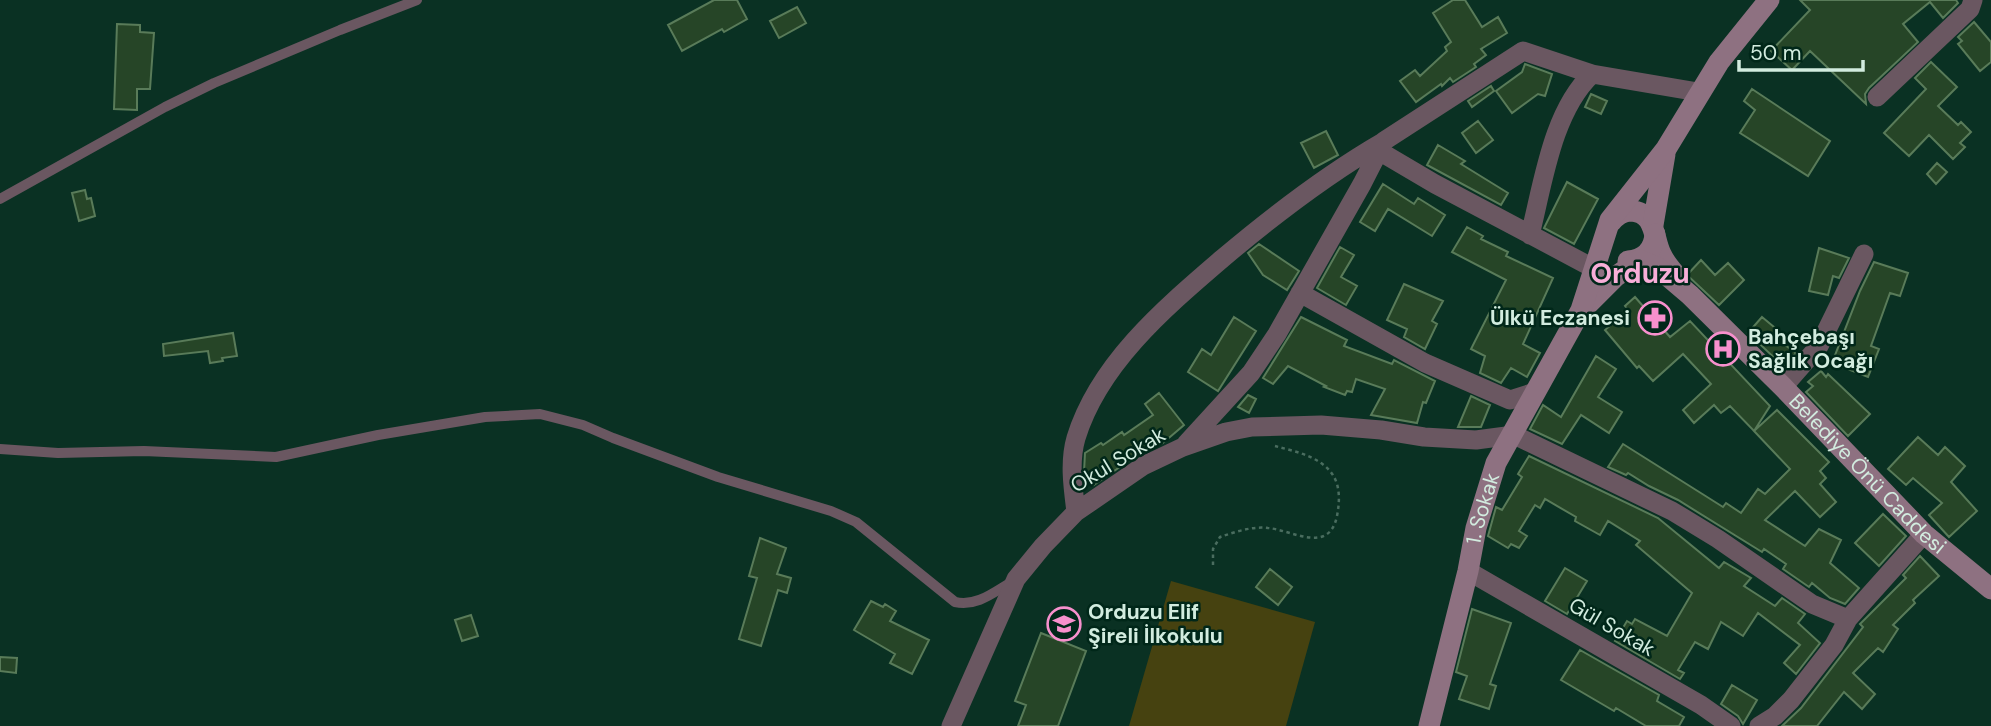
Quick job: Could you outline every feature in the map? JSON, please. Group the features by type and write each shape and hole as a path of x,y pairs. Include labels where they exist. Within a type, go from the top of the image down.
{"street":[{"path":"1581,310 1610,220 1666,149 1718,62 1769,0"},
{"path":"1877,97 1970,9 1973,0"},
{"path":"1076,512 1072,471 1075,440 1087,411 1107,377 1176,298 1320,181 1381,146 1523,51 1592,74 1698,92"},
{"path":"1530,235 1552,147 1580,86 1592,74"},
{"path":"1381,146 1530,235 1595,269"},
{"path":"1182,447 1251,373 1300,293 1381,146"},
{"path":"1581,310 1615,277 1651,250 1666,149"},
{"path":"1632,211 1641,214 1659,240 1659,251 1664,261 1690,295 1657,267 1639,260 1624,261 1611,252 1607,245 1606,229 1615,217 1632,211"},
{"path":"1783,387 1819,346 1864,254"},
{"path":"1300,293 1425,363 1510,400 1535,393"},
{"name":"Belediye Önü Caddesi","path":"1690,295 1924,534 1991,589"},
{"name":"1. Sokak","path":"1429,726 1468,571 1476,528 1496,463 1514,435 1581,310"},
{"name":"Okul Sokak","path":"951,726 1016,579 1076,512 1143,466 1182,447 1226,432 1252,427 1321,425 1476,440 1514,435"},
{"path":"1514,435 1672,511 1718,539 1812,604 1848,619"},
{"path":"1759,726 1775,716 1791,700 1834,645 1848,619 1924,534"},
{"name":"Gül Sokak","path":"1468,571 1701,705 1731,726"}],"lane":[{"path":"0,199 165,107 214,83 417,0"},
{"path":"0,449 58,453 144,451 276,457 378,435 485,417 540,414 583,425 718,477 831,511 856,522 955,602 966,604 977,601 1016,579"}],"path":[{"path":"1213,565 1213,549 1220,537 1240,530 1268,527 1311,538 1325,535 1335,523 1339,502 1336,482 1327,469 1307,455 1272,445"}],"shaded area":[{"path":"1171,581 1315,622 1286,726 1129,726"}],"building":[{"path":"714,0 737,0 747,19 682,51 668,25"},
{"path":"1453,0 1465,0 1482,27 1498,17 1507,33 1481,49 1486,55 1474,64 1476,67 1453,82 1450,78 1416,102 1400,81 1415,70 1420,76 1447,51 1445,47 1451,42 1433,13"},
{"path":"1800,0 1956,0 1958,3 1943,18 1930,2 1903,24 1918,42 1869,88 1865,94 1866,104 1810,51 1792,70 1771,51 1810,10"},
{"path":"797,7 806,23 779,38 770,21"},
{"path":"1974,22 1991,42 1991,62 1980,71 1958,44 1962,41 1958,37"},
{"path":"117,24 140,25 140,32 154,33 150,89 137,89 137,110 114,109"},
{"path":"1931,62 1957,87 1938,106 1958,125 1961,122 1971,132 1960,143 1965,147 1953,159 1929,135 1909,156 1884,133 1926,89 1915,78"},
{"path":"1525,64 1552,74 1545,96 1538,94 1512,113 1496,91 1522,72"},
{"path":"1491,86 1494,91 1472,107 1468,101"},
{"path":"1752,89 1830,141 1808,176 1740,133 1755,110 1744,101"},
{"path":"1591,94 1607,101 1601,114 1585,107"},
{"path":"1478,121 1493,140 1476,153 1462,133"},
{"path":"1326,131 1338,155 1314,168 1301,143"},
{"path":"1438,145 1465,161 1461,164 1508,193 1501,205 1427,165"},
{"path":"1937,163 1947,172 1936,184 1927,174"},
{"path":"1567,182 1598,199 1574,244 1544,228"},
{"path":"1383,184 1414,204 1418,198 1445,215 1432,236 1388,209 1375,231 1360,222"},
{"path":"85,190 87,199 91,198 95,216 79,221 72,193"},
{"path":"1467,227 1483,236 1481,239 1508,252 1506,256 1553,278 1523,344 1540,353 1527,377 1511,368 1501,383 1480,373 1485,356 1471,349 1506,280 1452,252"},
{"path":"1259,244 1299,271 1287,290 1263,275 1248,253"},
{"path":"1340,247 1354,255 1341,277 1357,286 1346,305 1317,288"},
{"path":"1819,248 1849,258 1839,278 1833,276 1828,295 1809,291"},
{"path":"1701,260 1715,275 1728,263 1744,280 1719,305 1687,275"},
{"path":"1874,262 1908,273 1900,296 1890,293 1871,346 1879,349 1868,377 1832,363"},
{"path":"1404,284 1443,301 1432,321 1437,324 1425,349 1404,337 1407,329 1387,320"},
{"path":"1635,297 1670,337 1690,321 1770,406 1754,431 1730,406 1721,413 1714,405 1694,423 1683,410 1711,384 1683,354 1653,381 1639,366 1637,368 1605,330 1628,310 1625,306"},
{"path":"1234,317 1256,331 1218,391 1188,372 1202,349 1211,355"},
{"path":"1301,317 1347,340 1344,346 1392,364 1394,360 1435,381 1426,403 1423,402 1417,423 1371,415 1385,389 1356,379 1352,392 1347,391 1345,395 1324,387 1326,386 1288,366 1273,384 1263,378"},
{"path":"1762,317 1780,332 1775,338 1796,353 1784,367 1748,333"},
{"path":"233,333 237,356 222,358 223,361 210,363 208,351 164,356 163,344"},
{"path":"1596,356 1616,369 1598,397 1622,412 1609,433 1581,415 1562,444 1530,429 1543,405 1561,417"},
{"path":"1821,371 1826,377 1828,374 1870,414 1848,436 1806,392 1813,386 1808,382"},
{"path":"1159,393 1184,425 1163,443 1143,451 1094,485 1084,472 1085,453 1122,432 1124,435 1153,415 1145,404"},
{"path":"1248,395 1256,399 1249,413 1238,407"},
{"path":"1471,396 1490,405 1481,427 1458,427"},
{"path":"1777,410 1829,462 1820,471 1826,478 1820,484 1836,502 1820,517 1795,491 1765,520 1805,546 1819,529 1841,540 1830,563 1859,588 1845,604 1830,598 1812,583 1809,587 1783,569 1786,564 1764,549 1762,552 1678,500 1628,473 1626,475 1608,467 1623,444 1723,507 1726,503 1741,513 1758,489 1765,494 1790,469 1754,431"},
{"path":"1918,437 1938,455 1945,447 1965,466 1951,482 1977,511 1949,537 1929,515 1942,503 1913,478 1906,485 1888,469"},
{"path":"1529,456 1658,518 1719,568 1724,562 1751,578 1744,586 1775,606 1782,598 1805,614 1798,623 1820,643 1796,674 1784,663 1800,645 1758,613 1743,636 1721,622 1708,649 1695,642 1678,670 1684,673 1680,679 1615,641 1627,621 1632,624 1635,619 1667,636 1692,593 1636,545 1640,541 1608,521 1600,535 1545,499 1540,508 1535,505 1519,531 1527,536 1519,548 1511,544 1508,548 1488,536 1496,507 1502,510 1522,477 1518,474"},
{"path":"1883,514 1906,536 1879,566 1855,543"},
{"path":"760,538 786,548 777,574 791,578 787,593 778,590 761,646 739,639 757,578 749,576"},
{"path":"1920,556 1939,576 1913,600 1915,603 1893,625 1898,629 1883,652 1878,648 1853,673 1875,694 1862,709 1844,692 1817,726 1782,726 1801,708 1863,627 1860,624 1906,578 1903,575"},
{"path":"1565,568 1587,581 1567,614 1545,601"},
{"path":"1270,569 1292,587 1278,605 1256,587"},
{"path":"871,601 883,607 885,604 896,611 890,621 929,640 912,674 890,663 895,654 854,630"},
{"path":"1472,609 1511,623 1490,684 1496,686 1489,709 1459,699 1467,676 1456,672"},
{"path":"471,615 478,636 462,641 455,620"},
{"path":"1041,633 1086,651 1058,726 1018,726 1026,705 1015,701"},
{"path":"1580,650 1659,695 1657,701 1684,717 1679,726 1646,726 1561,680"},
{"path":"0,657 17,658 16,673 0,671"},
{"path":"1732,685 1757,700 1743,724 1738,716 1721,704"}],"place":[{"name":"Ülkü Eczanesi","path":"1655,318"},
{"name":"Bahçebaşı Sağlık Ocağı","path":"1723,349"},
{"name":"Orduzu Elif Şireli İlkokulu","path":"1064,624"}],"district":[{"name":"Orduzu","path":"1640,273"}]}
